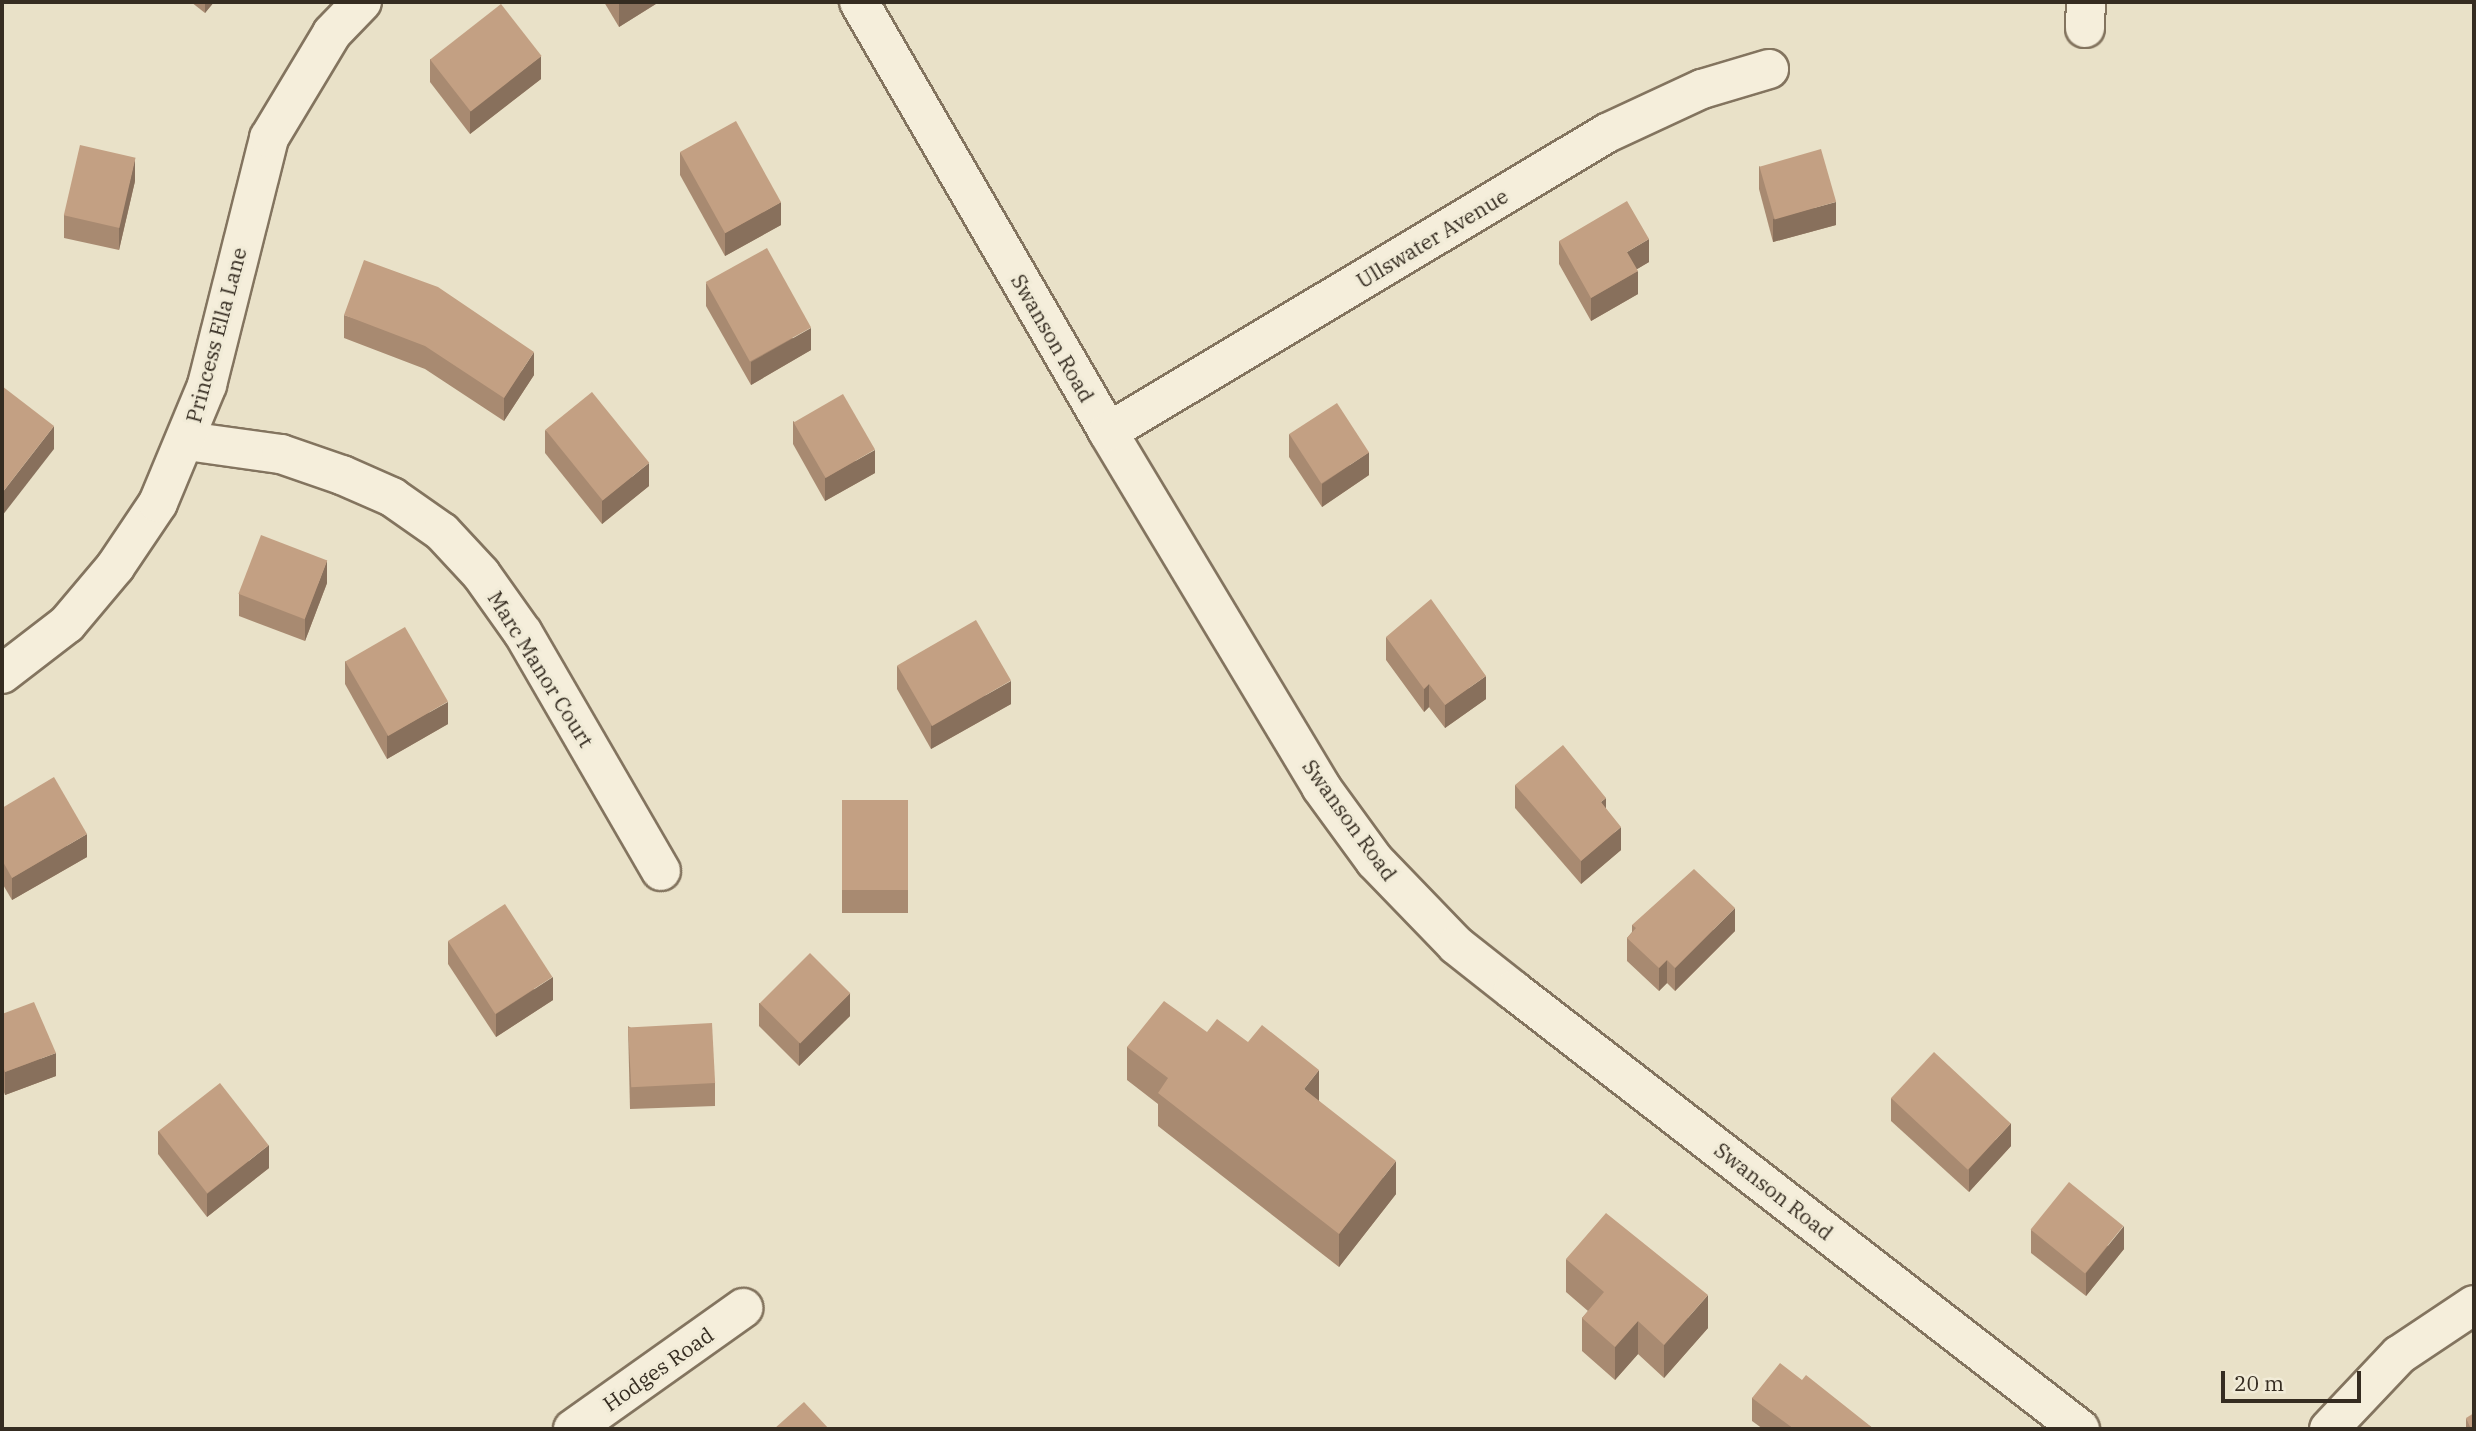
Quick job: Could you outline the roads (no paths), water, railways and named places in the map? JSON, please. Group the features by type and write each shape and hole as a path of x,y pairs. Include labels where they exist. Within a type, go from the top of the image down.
{"street":[{"name":"Princess Ella Lane","path":"2,674 67,624 115,566 158,503 187,441 207,385 269,138 332,33 362,2"},
{"name":"Swanson Road","path":"859,2 1108,432 1321,787 1375,861 1415,905 1513,990 2080,1429"},
{"name":"Ullswater Avenue","path":"1108,432 1607,133 1702,89 1769,69"},
{"name":"Marc Manor Court","path":"187,441 281,454 342,475 392,497 442,532 481,573 523,633 661,871"},
{"path":"2329,1429 2399,1355 2442,1322 2474,1305"},
{"name":"Hodges Road","path":"573,1429 743,1308"}]}
